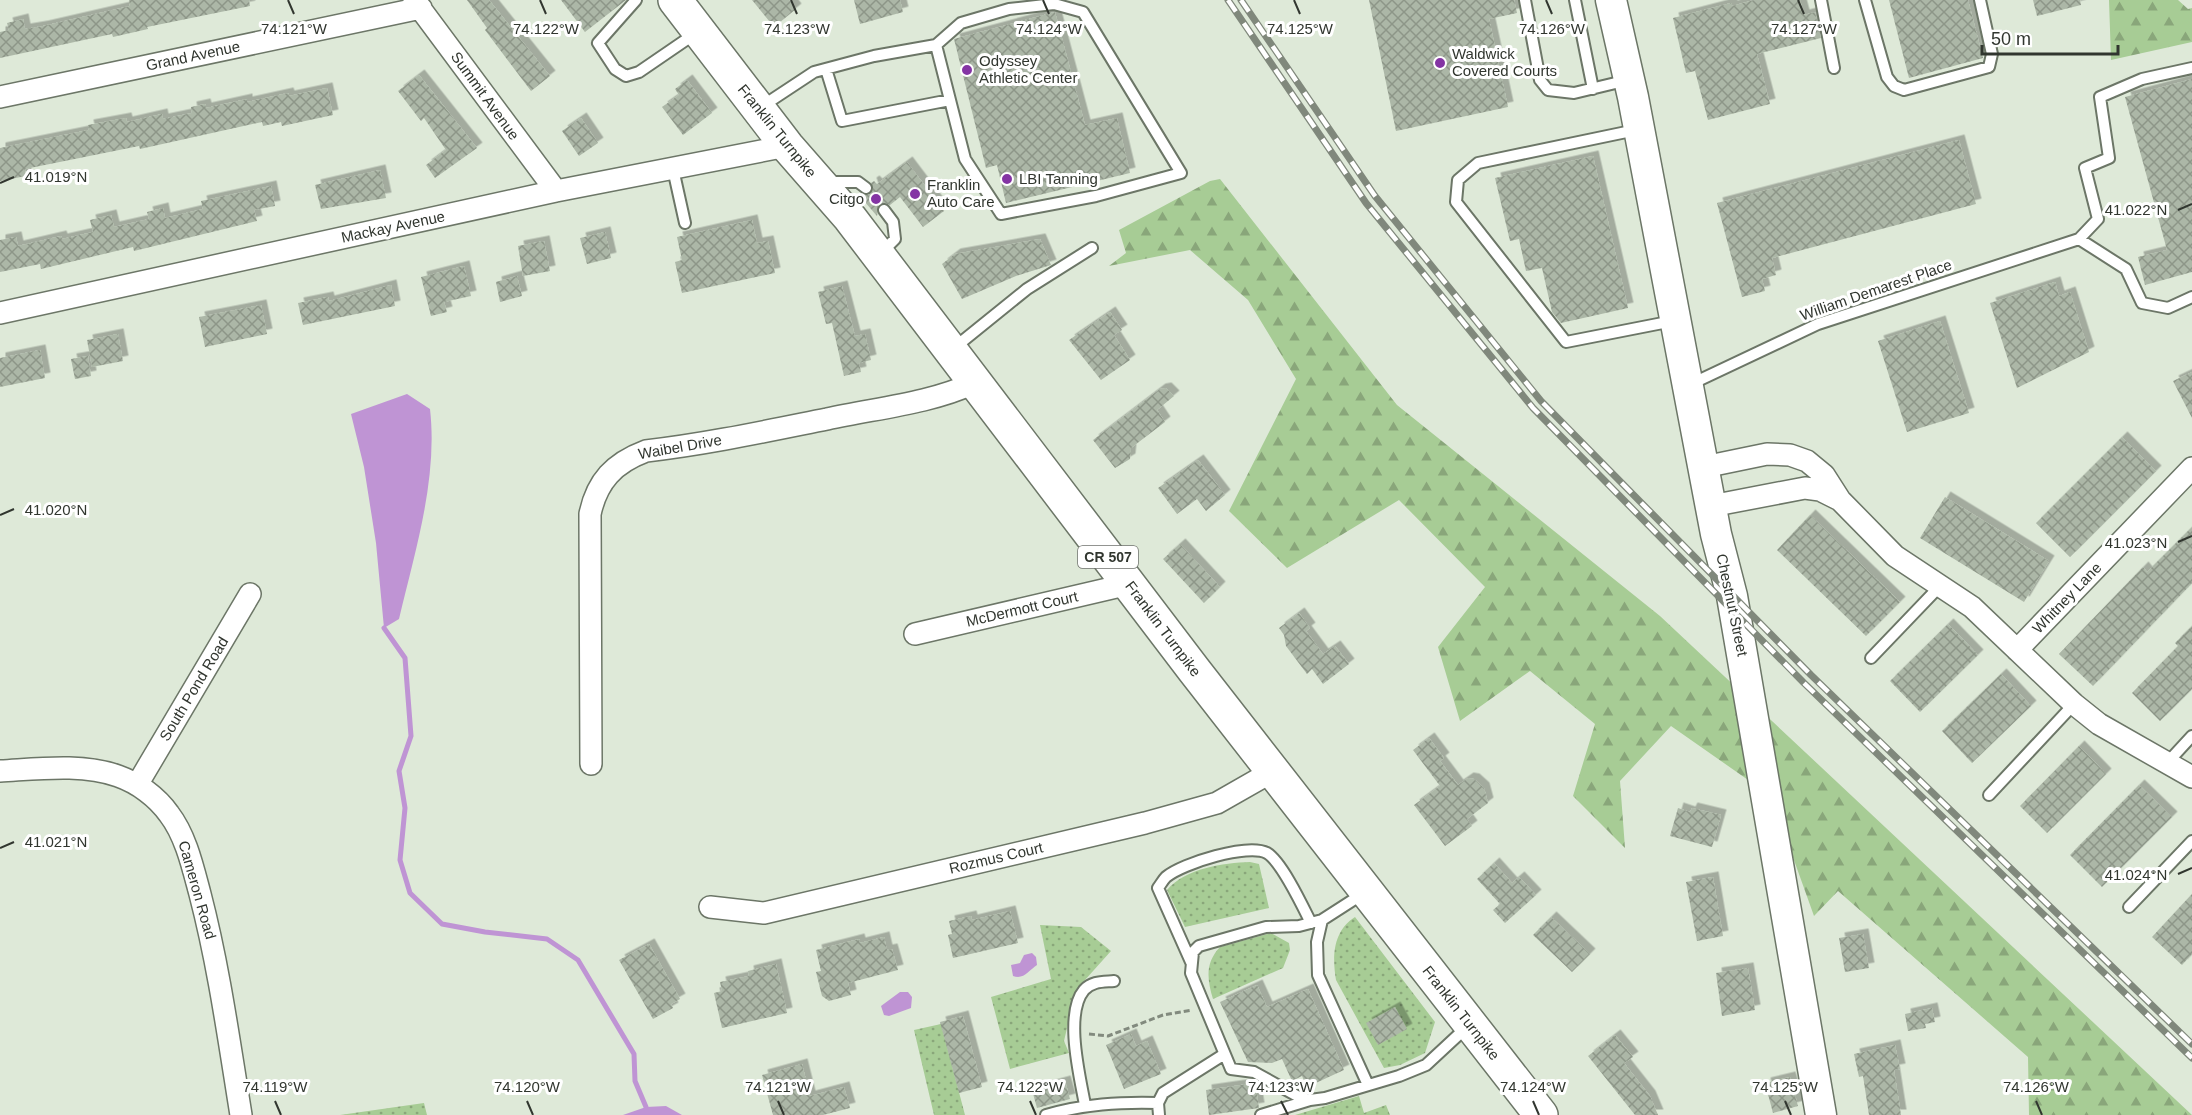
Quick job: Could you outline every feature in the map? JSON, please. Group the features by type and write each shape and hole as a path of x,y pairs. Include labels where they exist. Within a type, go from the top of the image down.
{"main road":[{"name":"Franklin Turnpike","path":"675,0 787,146 878,255 1273,771 1541,1115"}],"street":[{"name":"Chestnut Street","path":"1613,0 1711,506 1732,596 1821,1115"},
{"name":"Grand Avenue","path":"0,97 418,4"},
{"name":"Summit Avenue","path":"418,4 556,191"},
{"name":"Mackay Avenue","path":"0,313 556,191 787,146"},
{"name":"Waibel Drive","path":"591,764 590,514 598,489 613,468 629,457 646,451 775,431 951,394 974,383"},
{"path":"1704,467 1767,454 1790,455 1807,461 1824,475 1840,500 1895,556 1972,607 2074,704 2099,724 2192,777"},
{"name":"Whitney Lane","path":"2017,650 2190,474"},
{"path":"1711,506 1804,488 1820,490 1840,500"},
{"name":"McDermott Court","path":"915,634 1129,584"},
{"name":"South Pond Road","path":"137,785 250,594"},
{"name":"Cameron Road","path":"0,771 95,770 118,775 137,785 170,814 181,834 195,876 224,1006 241,1115"},
{"name":"Rozmus Court","path":"710,907 764,913 1134,826 1217,803 1273,771"}],"lane":[{"path":"636,0 598,43 609,62 626,76 639,72 699,31"},
{"path":"1525,0 1540,80 1548,90 1574,93 1593,89 1631,88"},
{"path":"1575,0 1593,89"},
{"path":"1821,0 1834,68"},
{"path":"1865,0 1887,77 1894,86 1904,90 1989,67 1992,54 1980,0"},
{"path":"758,109 814,72 874,56 936,45 961,23 1010,9 1054,4 1083,12 1181,173 1096,196 1001,214 965,159 936,45"},
{"path":"2192,68 2142,79 2100,97 2109,158 2085,168 2098,219 2079,239 2126,268 2142,303 2168,308 2192,297"},
{"path":"826,69 842,121 950,100"},
{"path":"1639,129 1478,163 1458,180 1456,202 1517,283 1566,342 1676,320"},
{"path":"673,169 685,223"},
{"path":"819,182 858,182 866,188"},
{"path":"878,255 895,239 893,222 884,210"},
{"name":"William Demarest Place","path":"1689,385 1818,324 2079,239"},
{"path":"950,352 1027,289 1092,248"},
{"path":"1871,658 1940,586"},
{"path":"1989,795 2074,704"},
{"path":"2168,762 2192,736"},
{"path":"2128,907 2192,841"},
{"path":"1191,962 1158,888 1166,877 1196,863 1241,851 1255,850 1268,854 1317,921 1318,975 1368,1086"},
{"path":"1310,1100 1299,1097 1254,1072 1231,1069 1223,1055 1191,973 1193,952 1199,946 1266,927 1317,921 1366,891"},
{"path":"1085,1105 1077,1063 1075,1031 1078,1000 1085,989 1096,982 1114,981"},
{"path":"1261,1115 1368,1086 1426,1065 1443,1052 1470,1024"},
{"path":"1160,1115 1158,1103 1165,1091 1223,1055"},
{"path":"1046,1115 1105,1102 1158,1103"}],"path":[{"path":"1075,1031 1108,1036 1163,1015 1174,1015 1204,1007"}],"green space":[{"path":"2109,0 2178,0 2188,9 2192,8 2192,42 2111,60"},
{"path":"1220,179 1397,405 1660,616 2192,1115 2029,1115 2028,1057 1838,891 1814,916 1771,796 1671,726 1620,781 1625,848 1573,796 1595,724 1530,671 1460,721 1438,647 1485,587 1399,500 1287,568 1229,511 1296,379 1248,300 1190,250 1109,266 1126,253 1119,230 1210,181"},
{"path":"1250,862 1259,864 1269,908 1185,927 1167,890 1184,876 1194,872 1217,865"},
{"path":"1355,917 1435,1022 1425,1053 1400,1065 1384,1068 1336,980 1334,953 1338,937 1342,929"},
{"path":"1040,925 1081,927 1111,951 1076,990 1064,1041 1069,1053 1010,1069 991,997 1051,979"},
{"path":"1271,933 1289,943 1290,950 1283,968 1213,999 1209,985 1209,972 1212,959 1220,947"},
{"path":"941,1024 965,1115 934,1115 914,1030"},
{"path":"1359,1096 1364,1113 1386,1105 1390,1115 1295,1115"},
{"path":"424,1103 427,1115 340,1115"}],"shaded area":[{"path":"407,394 430,409 431,462 424,515 399,619 384,628 376,543 364,467 351,414"},
{"path":"1032,953 1036,957 1037,965 1023,976 1013,976 1011,965 1020,963 1024,955"},
{"path":"900,992 908,992 912,997 911,1008 889,1016 884,1015 881,1006"},
{"path":"666,1106 682,1115 623,1115 646,1107"}],"building":[{"path":"129,0 249,0 250,6 147,27 148,29 113,37 112,34 0,58 0,32 9,30 7,23 23,19 25,29 43,26 130,6"},
{"path":"467,0 489,0 550,76 531,91 485,30 487,28"},
{"path":"561,0 626,0 585,32"},
{"path":"752,0 789,0 796,9 774,27"},
{"path":"854,0 900,0 903,12 860,24"},
{"name":"Waldwick Covered Courts","path":"1369,0 1514,0 1517,13 1489,19 1508,107 1396,131"},
{"path":"1754,0 1800,0 1804,15 1815,12 1821,38 1757,54 1770,104 1708,120 1695,71 1686,73 1673,18 1731,3 1732,6"},
{"path":"1889,0 1968,0 1983,58 1909,78"},
{"path":"2033,0 2080,0 2081,5 2037,16"},
{"path":"1055,12 1085,125 1117,118 1130,173 1006,203 997,165 986,168 954,39"},
{"path":"419,75 477,148 435,178 426,165 446,150 424,118 421,121 398,91"},
{"path":"2192,79 2192,272 2145,285 2138,257 2167,250 2125,97"},
{"path":"687,80 712,113 683,135 662,107 679,95 675,89"},
{"path":"327,88 333,115 282,126 281,122 263,126 262,122 140,149 139,146 25,169 26,176 0,181 0,148 89,130 88,125 126,118 127,122 162,114 163,119 192,113 191,107 205,104 206,108 247,99 247,102"},
{"path":"581,118 598,143 579,156 562,131"},
{"path":"1959,140 1976,204 1772,258 1776,275 1762,279 1765,291 1742,297 1717,203"},
{"path":"1593,156 1628,308 1561,323 1552,312 1542,268 1526,271 1519,239 1510,241 1495,178"},
{"name":"Franklin Auto Care","path":"907,162 944,211 923,227 900,197 890,205 879,204 877,216 858,194 869,195 873,189 871,183 874,181 877,184"},
{"path":"380,170 386,198 321,209 315,185"},
{"path":"271,186 275,206 254,210 257,221 134,251 133,247 41,269 40,264 0,272 0,240 16,237 18,246 61,236 62,239 93,232 90,220 111,215 114,227 149,219 147,212 163,208 165,218 203,209 201,201"},
{"path":"752,220 757,243 768,241 775,273 682,293 675,262 682,260 677,237"},
{"path":"605,232 611,258 587,264 580,238"},
{"path":"1040,239 1051,265 1016,276 962,299 942,264 955,254"},
{"path":"544,241 550,271 523,276 518,246"},
{"path":"464,266 471,296 444,302 447,312 431,316 421,277"},
{"path":"517,276 522,296 500,302 496,282"},
{"path":"2055,282 2059,296 2070,292 2089,352 2017,388 1990,303"},
{"path":"391,285 395,306 303,325 298,303 328,297 329,301"},
{"path":"842,286 855,336 865,334 871,360 859,363 861,372 844,376 832,323 826,324 818,292"},
{"path":"261,305 267,334 205,347 199,317"},
{"path":"1110,312 1122,330 1114,335 1130,360 1101,380 1069,340"},
{"path":"1940,321 1969,413 1907,432 1878,341"},
{"path":"118,334 123,361 92,367 87,340"},
{"path":"40,350 45,378 0,387 0,358"},
{"path":"88,356 91,376 75,379 71,359"},
{"path":"2192,372 2192,418 2173,381"},
{"path":"1166,388 1174,396 1157,410 1165,422 1131,448 1130,459 1115,468 1093,440 1160,389"},
{"path":"2122,437 2156,471 2070,557 2036,523"},
{"path":"1198,460 1225,495 1206,511 1197,499 1177,514 1158,488"},
{"path":"1945,497 2049,561 2024,602 1920,538"},
{"path":"1810,515 1900,602 1866,636 1777,550"},
{"path":"2192,527 2192,583 2093,686 2059,654 2143,567 2147,572"},
{"path":"1180,544 1220,587 1204,603 1163,559"},
{"path":"1299,613 1310,628 1306,631 1323,654 1335,646 1349,664 1323,684 1312,669 1307,674 1286,646 1284,635 1279,628"},
{"path":"1948,624 1978,655 1920,712 1890,681"},
{"path":"2192,626 2192,689 2160,721 2132,693 2178,646 2175,643"},
{"path":"2001,674 2031,706 1972,763 1942,731"},
{"path":"1429,738 1444,758 1440,761 1458,785 1468,778 1474,779 1484,788 1488,803 1467,819 1472,826 1445,846 1414,805 1440,786 1413,750"},
{"path":"2079,746 2106,774 2047,833 2020,806"},
{"path":"2139,785 2172,817 2102,887 2070,855"},
{"path":"1678,808 1690,812 1692,808 1721,815 1712,847 1670,836"},
{"path":"1494,863 1512,883 1519,877 1536,895 1505,923 1493,910 1500,904 1477,879"},
{"path":"1713,877 1723,936 1697,941 1686,882"},
{"path":"2192,894 2192,954 2182,965 2152,937"},
{"path":"1010,911 1018,943 953,958 948,935 952,934 949,921 971,916 972,920"},
{"path":"1551,917 1590,954 1572,972 1533,935"},
{"path":"1863,934 1869,968 1845,972 1839,938"},
{"path":"884,937 887,950 892,949 898,970 848,983 851,995 829,1001 822,996 816,972 821,971 816,950 859,939 860,943"},
{"path":"649,944 680,999 671,1004 673,1008 653,1019 619,960"},
{"path":"776,964 787,1013 722,1028 714,993 722,991 720,982 749,976 748,971"},
{"path":"1748,968 1755,1010 1722,1016 1716,973"},
{"path":"1257,985 1267,1007 1308,989 1344,1070 1307,1087 1302,1076 1292,1081 1282,1059 1272,1063 1248,1062 1220,1002"},
{"path":"1395,1007 1407,1029 1378,1045 1366,1023"},
{"path":"1932,1008 1935,1022 1925,1024 1926,1028 1908,1031 1905,1014"},
{"path":"963,1016 982,1087 959,1093 940,1022"},
{"path":"1131,1034 1136,1046 1147,1041 1161,1074 1124,1089 1106,1045"},
{"path":"1615,1035 1633,1057 1624,1063 1650,1096 1658,1115 1635,1115 1588,1056"},
{"path":"1895,1045 1900,1069 1894,1070 1901,1115 1869,1115 1863,1076 1859,1077 1854,1054"},
{"path":"802,1064 810,1096 844,1087 850,1108 823,1115 773,1115 762,1075"},
{"path":"1790,1077 1798,1106 1773,1113 1765,1083"},
{"path":"1065,1081 1070,1099 1037,1108 1032,1090"},
{"path":"1255,1083 1259,1108 1209,1115 1206,1090"}],"waterway":[{"path":"384,628 405,658 411,736 399,771 405,808 400,860 410,893 442,924 485,932 547,939 578,960 634,1054 635,1081 646,1107"}],"railway":[{"path":"1228,0 1366,203 1533,408 1804,683 2192,1058"},
{"path":"1241,0 1375,196 1541,401 1811,675 2192,1044"}],"place":[{"name":"Waldwick Covered Courts","path":"1440,63"},
{"name":"Odyssey Athletic Center","path":"967,70"},
{"name":"LBI Tanning","path":"1007,179"},
{"name":"Franklin Auto Care","path":"915,194"},
{"name":"Citgo","path":"876,199"}]}
